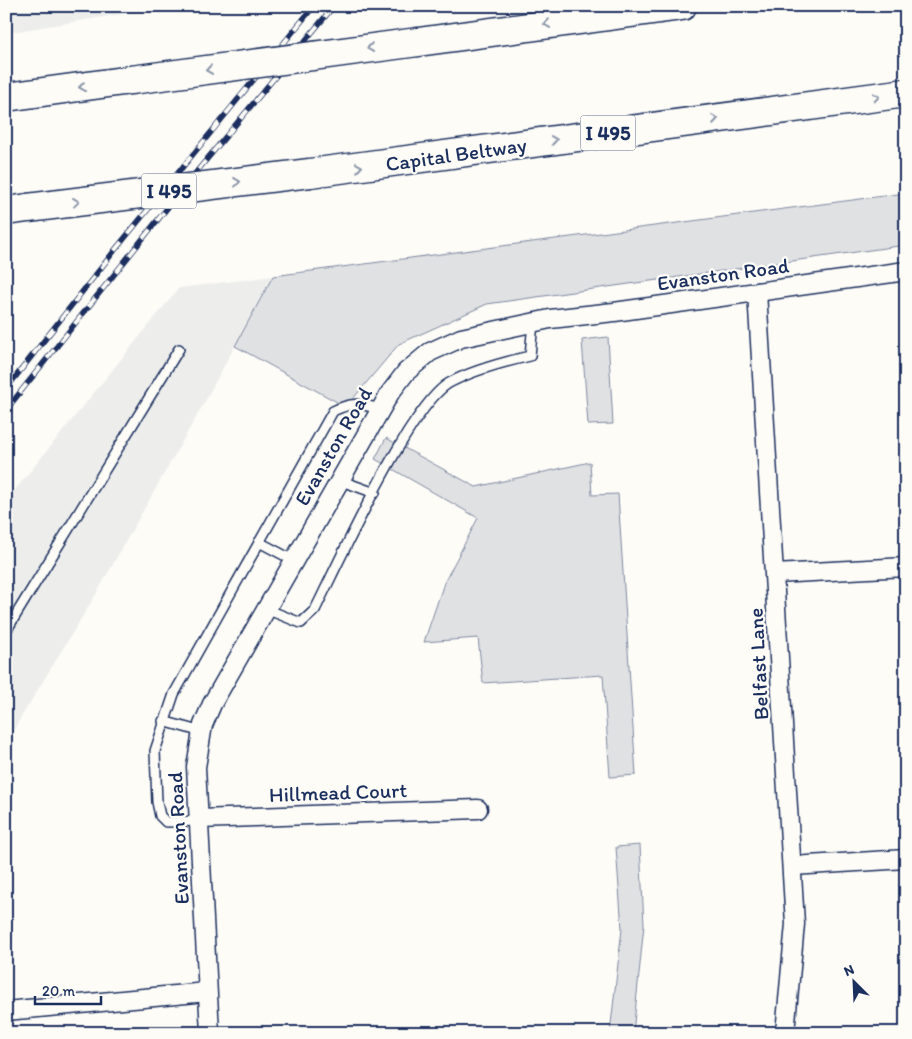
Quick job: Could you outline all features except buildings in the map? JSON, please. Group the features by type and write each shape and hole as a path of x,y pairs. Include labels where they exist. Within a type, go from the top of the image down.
{"highway":[{"path":"6,97 682,6"},
{"name":"Capital Beltway","path":"17,210 310,173 906,93"}],"street":[{"name":"Evanston Road","path":"210,1033 196,767 202,732 212,704 293,560 380,409 406,372 430,352 461,338 533,322 906,271"},
{"name":"Belfast Lane","path":"757,292 795,924 785,1033"},
{"path":"775,574 906,566"},
{"name":"Hillmead Court","path":"200,820 478,809"},
{"path":"792,866 906,859"},
{"path":"6,1011 207,992"}],"lane":[{"path":"266,609 301,624 315,610 395,454 431,399 450,382 530,356 533,322"},
{"path":"6,631 179,349"},
{"path":"200,820 166,822 160,816 157,802 155,751 163,721 177,687 334,411 346,404 356,403 380,409"},
{"path":"339,480 375,493"},
{"path":"259,542 293,560"},
{"path":"163,721 202,732"}],"shaded area":[{"path":"6,6 171,6 6,33"},
{"path":"906,193 906,245 487,304 399,344 346,407 235,346 273,276"},
{"path":"273,276 95,596 6,742 6,501 179,288"},
{"path":"608,337 613,424 588,425 582,340"},
{"path":"386,438 476,487 590,462 592,495 618,494 636,775 610,777 603,675 483,683 478,638 424,642 444,583 478,518 375,459"},
{"path":"640,845 644,925 633,1033 610,1033 622,929 616,847"}],"railway":[{"path":"6,389 115,250 314,6"},
{"path":"6,410 188,182 334,6"}]}
